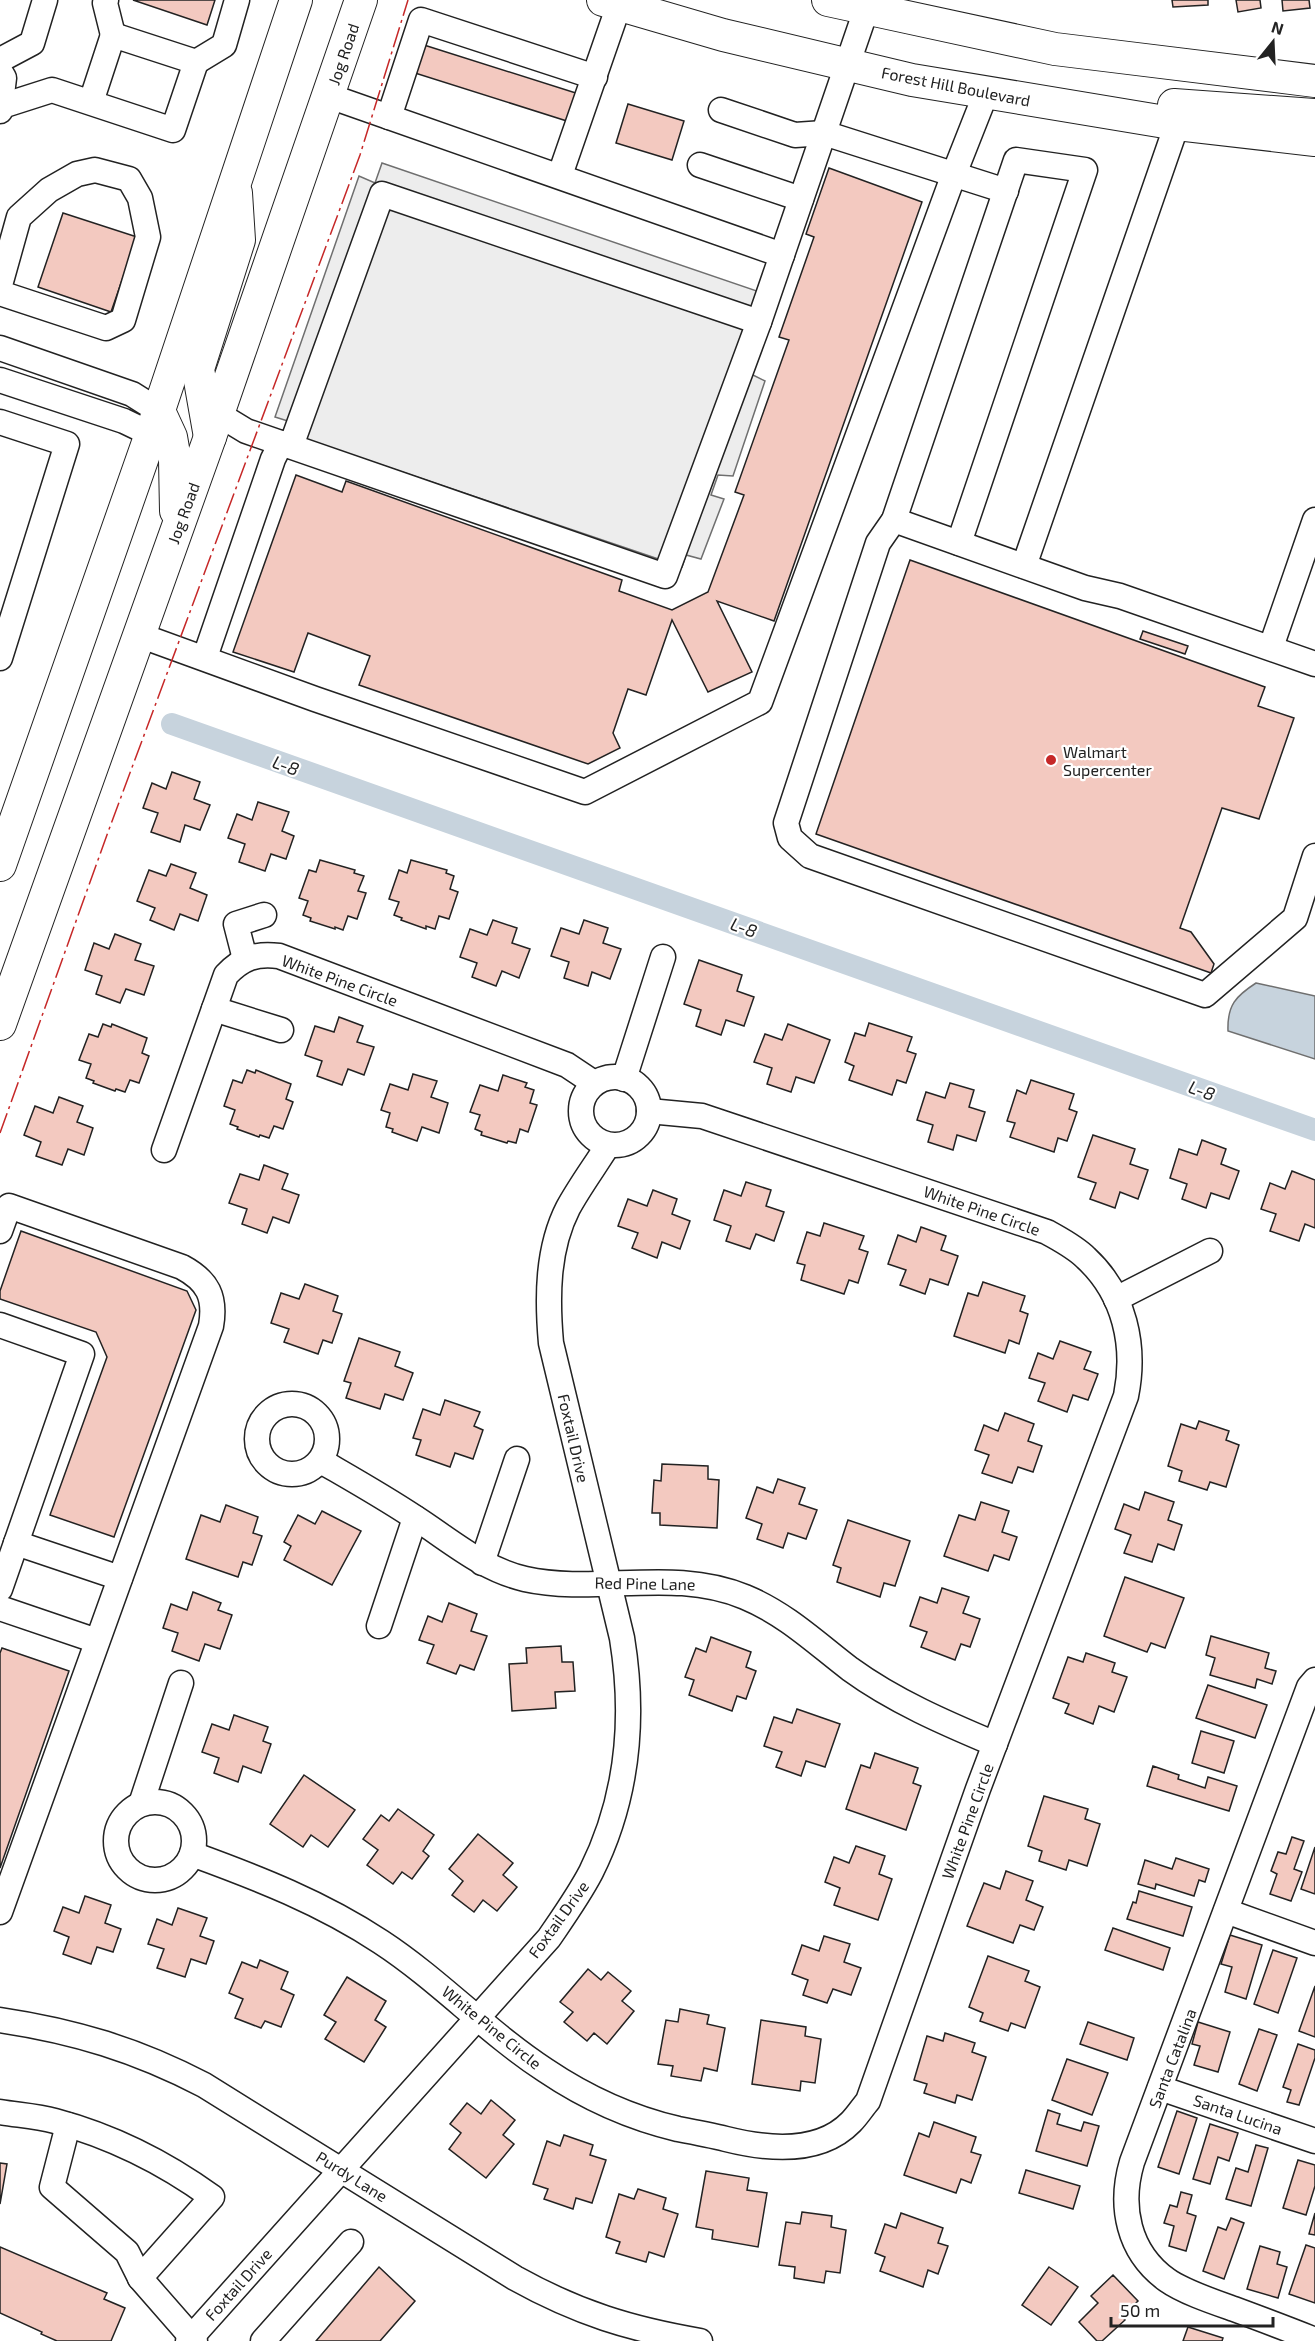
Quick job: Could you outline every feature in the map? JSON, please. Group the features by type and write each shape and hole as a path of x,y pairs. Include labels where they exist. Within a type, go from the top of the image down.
{"main road":[{"path":"0,865 155,423 235,177 296,0"},
{"name":"Jog Road","path":"0,1024 214,426 361,0"},
{"path":"828,0 1055,49 1315,81"},
{"name":"Forest Hill Boulevard","path":"611,3 723,35 912,80 1177,124 1315,140"},
{"path":"1047,103 1204,106 1315,115"},
{"path":"214,426 203,410 198,369 239,240 235,177"},
{"path":"155,423 171,436 175,460 177,530"}],"street":[{"path":"0,60 32,43 45,0"},
{"path":"91,102 113,35 106,0"},
{"path":"0,71 4,78 1,109 52,90 173,130 196,62 224,45 237,0"},
{"path":"560,176 595,76 611,3"},
{"path":"214,426 246,431 665,576 759,322 866,9"},
{"path":"389,117 421,20 595,76"},
{"path":"113,35 196,62"},
{"path":"139,635 205,657 315,699 585,792 760,702 954,174 986,93"},
{"path":"329,96 782,255"},
{"path":"721,110 795,135 824,133 1006,191"},
{"path":"1024,566 1177,124"},
{"path":"959,543 1085,170 1016,160 894,520 878,543 786,823 790,838 810,856 1205,995 1295,918 1315,856"},
{"path":"700,165 801,200"},
{"path":"0,285 9,214 77,174 95,170 129,179 140,198 148,237 123,320 106,328 0,293"},
{"path":"205,657 273,459 286,445 382,194 759,322"},
{"path":"0,348 132,394 155,423"},
{"path":"0,380 124,421 155,423"},
{"path":"0,422 67,444 0,658"},
{"path":"894,520 1085,588 1114,594 1315,664"},
{"path":"1271,647 1315,520"},
{"path":"164,1150 226,975 237,963 245,959 236,924 264,915"},
{"name":"White Pine Circle","path":"245,959 264,954 279,956 567,1065 594,1083"},
{"path":"624,1079 663,957"},
{"path":"214,1009 281,1030"},
{"path":"604,1078 624,1079 638,1086 645,1095 649,1111 645,1128 638,1137 619,1146 608,1145 597,1141 589,1134 580,1115 581,1103 586,1092 594,1083 604,1078"},
{"name":"White Pine Circle","path":"192,1854 272,1884 327,1911 389,1948 431,1977 518,2051 547,2072 593,2098 625,2112 675,2128 743,2144 775,2148 808,2144 839,2132 851,2123 868,2101 995,1744 1126,1396 1130,1346 1123,1314 1108,1284 1087,1259 1074,1248 1033,1226 702,1116 649,1111"},
{"name":"Foxtail Drive","path":"191,2340 549,1938 592,1871 610,1827 623,1781 629,1733 629,1701 622,1638 551,1343 548,1309 550,1275 556,1241 568,1209 608,1145"},
{"path":"0,1231 9,1206 182,1266 200,1279 211,1297 213,1311 211,1326 0,1912"},
{"path":"1116,1299 1210,1251"},
{"path":"0,1325 82,1354 0,1589"},
{"path":"482,1563 518,1459"},
{"name":"Red Pine Lane","path":"321,1461 415,1518 482,1563 527,1579 558,1583 697,1583 747,1598 778,1614 851,1669 898,1700 995,1744"},
{"path":"379,1626 415,1518"},
{"path":"16,1543 120,1578"},
{"path":"0,1608 98,1641"},
{"name":"Santa Catalina","path":"1315,1680 1310,1688 1132,2162 1126,2186 1127,2219 1140,2250 1155,2270 1168,2281 1219,2304 1315,2340"},
{"path":"141,1804 181,1683"},
{"path":"152,1801 163,1802 183,1813 194,1832 192,1854 179,1872 169,1877 147,1879 127,1869 116,1849 115,1838 123,1817 141,1804 152,1801"},
{"path":"1226,1911 1315,1943"},
{"name":"Purdy Lane","path":"0,2020 82,2036 118,2046 170,2067 204,2085 547,2295 614,2322 649,2332 700,2341"},
{"name":"Santa Lucina","path":"1160,2088 1315,2141"},
{"path":"0,2112 53,2120 106,2137 170,2169 212,2197 140,2278"},
{"path":"68,2125 52,2187 127,2252 140,2278 191,2340"},
{"path":"263,2341 351,2242"}],"shaded area":[{"path":"382,163 774,297 751,374 765,381 733,476 718,475 711,495 724,499 701,559 686,555 682,567 287,433 291,422 275,417 359,176 375,183"},
{"path":"1256,983 1315,996 1315,1059 1228,1031 1229,1014 1234,1002"}],"building":[{"path":"133,0 215,0 207,25"},
{"path":"1172,0 1208,0 1208,5 1173,7"},
{"path":"1236,0 1260,0 1261,8 1238,12"},
{"path":"1282,0 1309,0 1310,8 1283,11"},
{"path":"424,45 579,94 570,122 415,73"},
{"path":"628,104 684,121 672,160 616,143"},
{"path":"829,168 922,202 774,621 717,601 752,672 708,692 672,620 646,695 628,689 613,733 620,748 588,764 359,685 370,656 308,633 294,672 233,652 296,475 342,492 346,481 622,580 619,591 672,610 708,592 744,495 735,492 789,340 779,337 814,237 806,234"},
{"path":"63,213 137,237 111,312 38,287"},
{"path":"910,560 1265,687 1258,706 1294,718 1259,819 1222,808 1180,928 1191,932 1214,964 1211,973 816,834"},
{"path":"1143,631 1188,646 1185,654 1140,639"},
{"path":"172,772 200,782 194,799 210,805 200,830 185,825 180,842 151,832 158,813 143,808 152,783 166,789"},
{"path":"258,802 289,812 282,831 294,836 286,859 271,854 265,871 239,862 245,844 228,838 237,814 252,820"},
{"path":"320,860 355,870 354,873 364,876 358,891 366,893 357,919 348,916 343,930 310,921 311,918 303,915 308,901 299,898 309,870 316,872"},
{"path":"411,860 447,870 446,873 454,876 450,889 458,892 449,919 439,916 435,929 426,926 426,929 394,915 399,902 389,899 399,870 407,873"},
{"path":"171,864 196,873 190,888 207,895 198,921 180,914 174,930 150,920 155,908 137,901 149,870 166,876"},
{"path":"493,920 517,928 512,943 530,949 519,978 502,971 496,986 472,977 477,963 460,957 470,929 487,935"},
{"path":"584,920 608,928 603,943 621,949 610,979 592,972 588,986 564,978 569,962 551,956 561,928 579,934"},
{"path":"115,934 141,944 135,960 154,966 144,995 126,989 120,1003 96,994 102,976 85,970 94,943 109,949"},
{"path":"699,960 742,975 737,991 754,997 744,1026 726,1020 721,1035 696,1026 701,1010 684,1004"},
{"path":"339,1017 363,1026 357,1042 374,1047 364,1075 348,1069 342,1085 317,1076 322,1061 305,1055 315,1026 334,1032"},
{"path":"869,1023 912,1037 907,1051 916,1054 906,1083 897,1080 892,1095 849,1080 854,1066 845,1062 855,1033 865,1036"},
{"path":"103,1024 111,1027 112,1024 147,1038 142,1053 149,1056 139,1083 130,1080 125,1092 93,1083 94,1081 86,1078 91,1064 79,1060 89,1034 98,1037"},
{"path":"788,1024 830,1040 814,1083 796,1077 791,1092 767,1084 772,1068 754,1062 765,1034 782,1040"},
{"path":"247,1070 255,1073 256,1070 291,1084 286,1099 293,1102 283,1129 274,1126 269,1138 237,1129 238,1127 230,1124 235,1110 224,1106 233,1080 242,1083"},
{"path":"413,1074 437,1081 431,1097 448,1103 439,1133 422,1127 417,1141 392,1132 393,1129 386,1127 390,1113 381,1110 390,1084 408,1090"},
{"path":"503,1075 527,1083 525,1087 534,1090 530,1103 537,1105 528,1132 520,1129 516,1143 508,1141 507,1143 481,1135 482,1132 475,1129 480,1115 470,1112 480,1085 498,1091"},
{"path":"1031,1080 1074,1094 1069,1109 1077,1112 1067,1141 1058,1138 1054,1152 1010,1137 1015,1123 1007,1121 1017,1090 1026,1094"},
{"path":"950,1083 974,1090 969,1107 985,1112 976,1141 957,1135 953,1150 928,1142 933,1125 917,1120 926,1092 945,1098"},
{"path":"59,1097 83,1106 77,1122 93,1128 84,1155 68,1149 62,1165 36,1156 41,1142 24,1135 35,1106 53,1113"},
{"path":"1093,1135 1135,1149 1130,1164 1148,1170 1138,1199 1120,1192 1115,1208 1090,1199 1096,1183 1078,1177"},
{"path":"1202,1140 1226,1149 1221,1164 1239,1171 1229,1199 1211,1193 1206,1208 1182,1199 1187,1184 1170,1178 1179,1149 1197,1155"},
{"path":"264,1165 288,1174 282,1189 299,1195 289,1223 273,1217 267,1233 242,1224 247,1209 229,1203 240,1174 259,1180"},
{"path":"1292,1171 1315,1180 1315,1228 1305,1224 1299,1241 1270,1231 1276,1214 1261,1209 1270,1183 1285,1189"},
{"path":"746,1182 771,1190 766,1206 784,1212 774,1241 756,1234 750,1249 726,1241 731,1226 714,1220 724,1190 741,1196"},
{"path":"653,1190 677,1199 672,1214 690,1221 680,1249 662,1242 657,1258 632,1248 638,1233 618,1226 628,1199 647,1206"},
{"path":"824,1223 864,1236 859,1249 868,1252 858,1283 849,1280 844,1294 801,1280 805,1265 797,1263 807,1232 820,1236"},
{"path":"921,1227 946,1236 941,1250 958,1256 948,1285 930,1279 925,1294 900,1285 906,1270 888,1264 898,1235 916,1242"},
{"path":"21,1231 187,1291 196,1310 114,1537 50,1515 107,1357 96,1332 0,1299 0,1291"},
{"path":"983,1282 1025,1296 1020,1311 1028,1314 1019,1344 1009,1340 1005,1353 954,1336 968,1293 978,1296"},
{"path":"305,1284 338,1296 333,1311 342,1314 332,1343 323,1340 318,1354 284,1342 289,1329 271,1323 281,1293 299,1299"},
{"path":"359,1338 400,1352 395,1366 413,1373 403,1400 385,1394 380,1409 346,1398 351,1383 344,1381"},
{"path":"1060,1341 1091,1352 1084,1369 1098,1374 1088,1400 1073,1395 1067,1412 1038,1401 1045,1383 1029,1378 1038,1353 1053,1359"},
{"path":"445,1400 480,1412 474,1426 483,1430 473,1459 455,1453 450,1467 416,1455 421,1440 413,1438 423,1409 440,1415"},
{"path":"1005,1413 1034,1424 1028,1441 1042,1446 1033,1472 1018,1467 1012,1483 982,1473 989,1455 975,1450 984,1425 998,1431"},
{"path":"1199,1421 1229,1431 1226,1440 1239,1445 1226,1487 1210,1482 1207,1490 1179,1481 1182,1471 1168,1466 1181,1424 1196,1429"},
{"path":"662,1464 708,1466 708,1479 719,1480 717,1528 660,1525 660,1513 652,1513 654,1480 661,1481"},
{"path":"778,1479 805,1488 799,1504 817,1510 806,1539 788,1533 783,1548 757,1539 762,1524 746,1518 757,1487 773,1493"},
{"path":"1145,1492 1174,1502 1168,1520 1182,1525 1174,1550 1158,1544 1152,1562 1124,1553 1131,1535 1115,1529 1124,1504 1139,1510"},
{"path":"981,1502 1009,1511 1002,1532 1017,1537 1009,1560 994,1555 988,1571 944,1556 959,1515 975,1520"},
{"path":"226,1505 258,1517 253,1533 262,1536 252,1565 243,1562 238,1577 186,1559 201,1515 220,1522"},
{"path":"322,1511 361,1531 332,1585 284,1560 291,1546 284,1542 298,1515 315,1524"},
{"path":"848,1520 910,1541 895,1586 884,1583 880,1597 837,1582 841,1568 833,1565"},
{"path":"1125,1577 1184,1598 1165,1648 1151,1643 1147,1652 1104,1636"},
{"path":"942,1588 969,1597 963,1613 980,1619 970,1647 961,1644 955,1660 921,1647 927,1632 910,1626 920,1597 937,1603"},
{"path":"193,1592 221,1603 218,1610 232,1615 220,1649 205,1644 199,1661 172,1651 178,1633 163,1628 171,1604 187,1610"},
{"path":"449,1603 477,1614 471,1631 487,1636 474,1670 460,1665 456,1674 427,1663 434,1645 419,1640 428,1616 442,1622"},
{"path":"1211,1636 1269,1653 1265,1668 1276,1671 1272,1684 1257,1679 1255,1688 1210,1675 1215,1658 1206,1655"},
{"path":"711,1637 751,1652 746,1667 756,1671 746,1699 737,1696 732,1711 689,1695 694,1680 685,1677 696,1648 706,1652"},
{"path":"561,1646 562,1662 573,1662 575,1691 555,1692 556,1708 512,1711 509,1664 527,1663 526,1648"},
{"path":"2,1648 69,1671 0,1868 0,1653"},
{"path":"1086,1653 1115,1663 1112,1672 1127,1677 1114,1712 1099,1706 1093,1724 1065,1713 1069,1704 1053,1698 1068,1657 1083,1662"},
{"path":"1208,1685 1267,1705 1255,1738 1196,1718"},
{"path":"797,1709 840,1724 825,1767 806,1761 801,1776 776,1767 782,1752 764,1746 774,1717 792,1723"},
{"path":"234,1715 268,1727 263,1741 271,1744 261,1773 243,1766 238,1782 214,1773 219,1758 202,1752 212,1724 229,1730"},
{"path":"1201,1731 1234,1741 1224,1773 1192,1763"},
{"path":"875,1753 918,1768 913,1783 921,1786 906,1830 846,1809 861,1765 870,1768"},
{"path":"1153,1766 1179,1775 1178,1779 1205,1788 1208,1777 1237,1786 1229,1811 1147,1786"},
{"path":"304,1775 355,1810 328,1847 311,1835 303,1847 270,1824"},
{"path":"1044,1796 1088,1809 1085,1819 1100,1824 1087,1866 1069,1860 1066,1870 1039,1861 1042,1851 1028,1846"},
{"path":"398,1809 434,1835 423,1851 429,1856 412,1879 402,1872 393,1884 367,1865 378,1850 363,1839 381,1815 389,1821"},
{"path":"478,1834 513,1863 503,1875 517,1887 497,1911 483,1900 474,1912 452,1895 463,1881 449,1869"},
{"path":"1292,1837 1304,1841 1294,1869 1302,1872 1291,1901 1270,1894 1277,1874 1271,1871 1278,1852 1286,1854"},
{"path":"856,1846 885,1856 879,1874 892,1879 878,1920 834,1905 840,1888 825,1882 834,1857 849,1863"},
{"path":"1315,1847 1315,1894 1301,1889"},
{"path":"1176,1858 1209,1869 1205,1882 1199,1880 1194,1896 1156,1884 1155,1889 1138,1884 1145,1860 1172,1869"},
{"path":"1006,1871 1033,1881 1026,1900 1043,1907 1034,1930 1020,1925 1013,1943 967,1926 984,1883 1000,1889"},
{"path":"1139,1891 1192,1907 1183,1936 1127,1919 1133,1902 1136,1903"},
{"path":"85,1896 111,1905 105,1923 121,1929 113,1952 97,1947 91,1964 63,1954 69,1937 54,1931 63,1907 79,1913"},
{"path":"178,1908 207,1918 200,1936 214,1941 206,1964 191,1959 185,1977 157,1968 164,1949 148,1944 157,1919 172,1925"},
{"path":"1113,1928 1170,1948 1163,1970 1105,1950"},
{"path":"1230,1935 1262,1945 1246,1999 1225,1992 1232,1967 1221,1964"},
{"path":"824,1936 850,1944 844,1962 861,1968 851,1995 833,1989 827,2003 803,1995 808,1980 792,1974 802,1945 819,1951"},
{"path":"1273,1950 1297,1958 1278,2013 1254,2004"},
{"path":"988,1956 1029,1971 1025,1981 1040,1987 1025,2028 1011,2023 1008,2031 980,2021 983,2013 969,2007"},
{"path":"260,1960 288,1972 281,1989 294,1995 281,2027 265,2021 261,2028 235,2018 243,1999 229,1993 242,1962 257,1968"},
{"path":"588,1969 601,1980 608,1972 631,1991 622,2001 634,2011 607,2044 594,2033 587,2041 564,2022 573,2012 560,2002"},
{"path":"347,1977 386,2001 375,2020 386,2027 364,2062 325,2039 336,2022 324,2015"},
{"path":"1315,1986 1315,2037 1299,2031"},
{"path":"680,2009 709,2015 707,2024 725,2028 717,2071 704,2068 701,2081 671,2076 673,2066 658,2064 666,2020 678,2022"},
{"path":"761,2020 806,2027 805,2036 821,2039 815,2083 801,2081 800,2091 752,2084"},
{"path":"1088,2022 1134,2038 1127,2060 1080,2044"},
{"path":"1198,2022 1230,2032 1218,2072 1194,2065 1200,2046 1192,2044"},
{"path":"1259,2029 1277,2035 1257,2091 1239,2084"},
{"path":"945,2033 975,2043 972,2052 986,2057 972,2100 957,2095 955,2103 924,2093 927,2084 914,2080 927,2036 943,2041"},
{"path":"1298,2044 1315,2050 1315,2058 1299,2105 1287,2102 1291,2090 1283,2087"},
{"path":"1067,2059 1108,2073 1092,2115 1052,2100"},
{"path":"491,2100 515,2120 503,2135 514,2144 486,2178 449,2149 461,2133 450,2124 467,2103 481,2114"},
{"path":"1048,2110 1060,2114 1057,2124 1081,2131 1084,2122 1099,2126 1087,2166 1036,2151"},
{"path":"1177,2111 1197,2118 1179,2174 1158,2167"},
{"path":"934,2122 976,2137 971,2152 981,2155 971,2183 961,2179 956,2193 904,2175 919,2133 929,2137"},
{"path":"1210,2124 1238,2133 1229,2161 1218,2157 1210,2184 1193,2179"},
{"path":"564,2135 593,2145 590,2155 606,2160 592,2203 576,2198 573,2209 544,2199 548,2189 533,2184 547,2141 560,2146"},
{"path":"1256,2145 1268,2148 1251,2206 1226,2199 1236,2168 1248,2172"},
{"path":"1298,2160 1315,2165 1315,2186 1306,2215 1283,2208"},
{"path":"0,2163 7,2164 0,2204"},
{"path":"1026,2170 1080,2186 1073,2209 1019,2193"},
{"path":"706,2171 749,2178 747,2190 767,2193 758,2247 712,2239 713,2230 696,2227"},
{"path":"638,2189 666,2198 663,2209 678,2214 664,2257 649,2252 646,2262 616,2253 620,2242 606,2237 619,2194 634,2199"},
{"path":"1181,2192 1192,2195 1187,2213 1196,2216 1186,2251 1169,2246 1174,2226 1164,2223 1170,2205 1177,2207"},
{"path":"802,2212 832,2216 831,2227 846,2230 840,2273 826,2271 824,2283 794,2278 795,2267 779,2265 786,2222 800,2224"},
{"path":"901,2213 943,2228 938,2243 948,2246 938,2274 928,2270 923,2287 880,2271 885,2257 875,2253 885,2224 896,2228"},
{"path":"1315,2213 1315,2235 1309,2234"},
{"path":"1231,2218 1244,2223 1224,2279 1203,2271 1218,2227 1226,2230"},
{"path":"1306,2245 1315,2248 1315,2303 1289,2294"},
{"path":"1260,2246 1280,2252 1277,2264 1287,2267 1278,2298 1247,2289"},
{"path":"0,2247 107,2293 104,2299 125,2308 111,2341 57,2341 0,2313"},
{"path":"379,2267 415,2301 380,2341 316,2341"},
{"path":"1049,2267 1078,2287 1051,2325 1022,2305"},
{"path":"1113,2275 1138,2301 1122,2316 1125,2320 1102,2341 1097,2341 1079,2322 1098,2303 1091,2296"},
{"path":"1188,2327 1223,2338 1222,2341 1183,2341"}],"waterway":[{"name":"L-8","path":"172,724 1315,1130"}],"power":[{"path":"0,1133 108,832 360,155 408,0"}],"place":[{"name":"Walmart Supercenter","path":"1051,760"}]}
